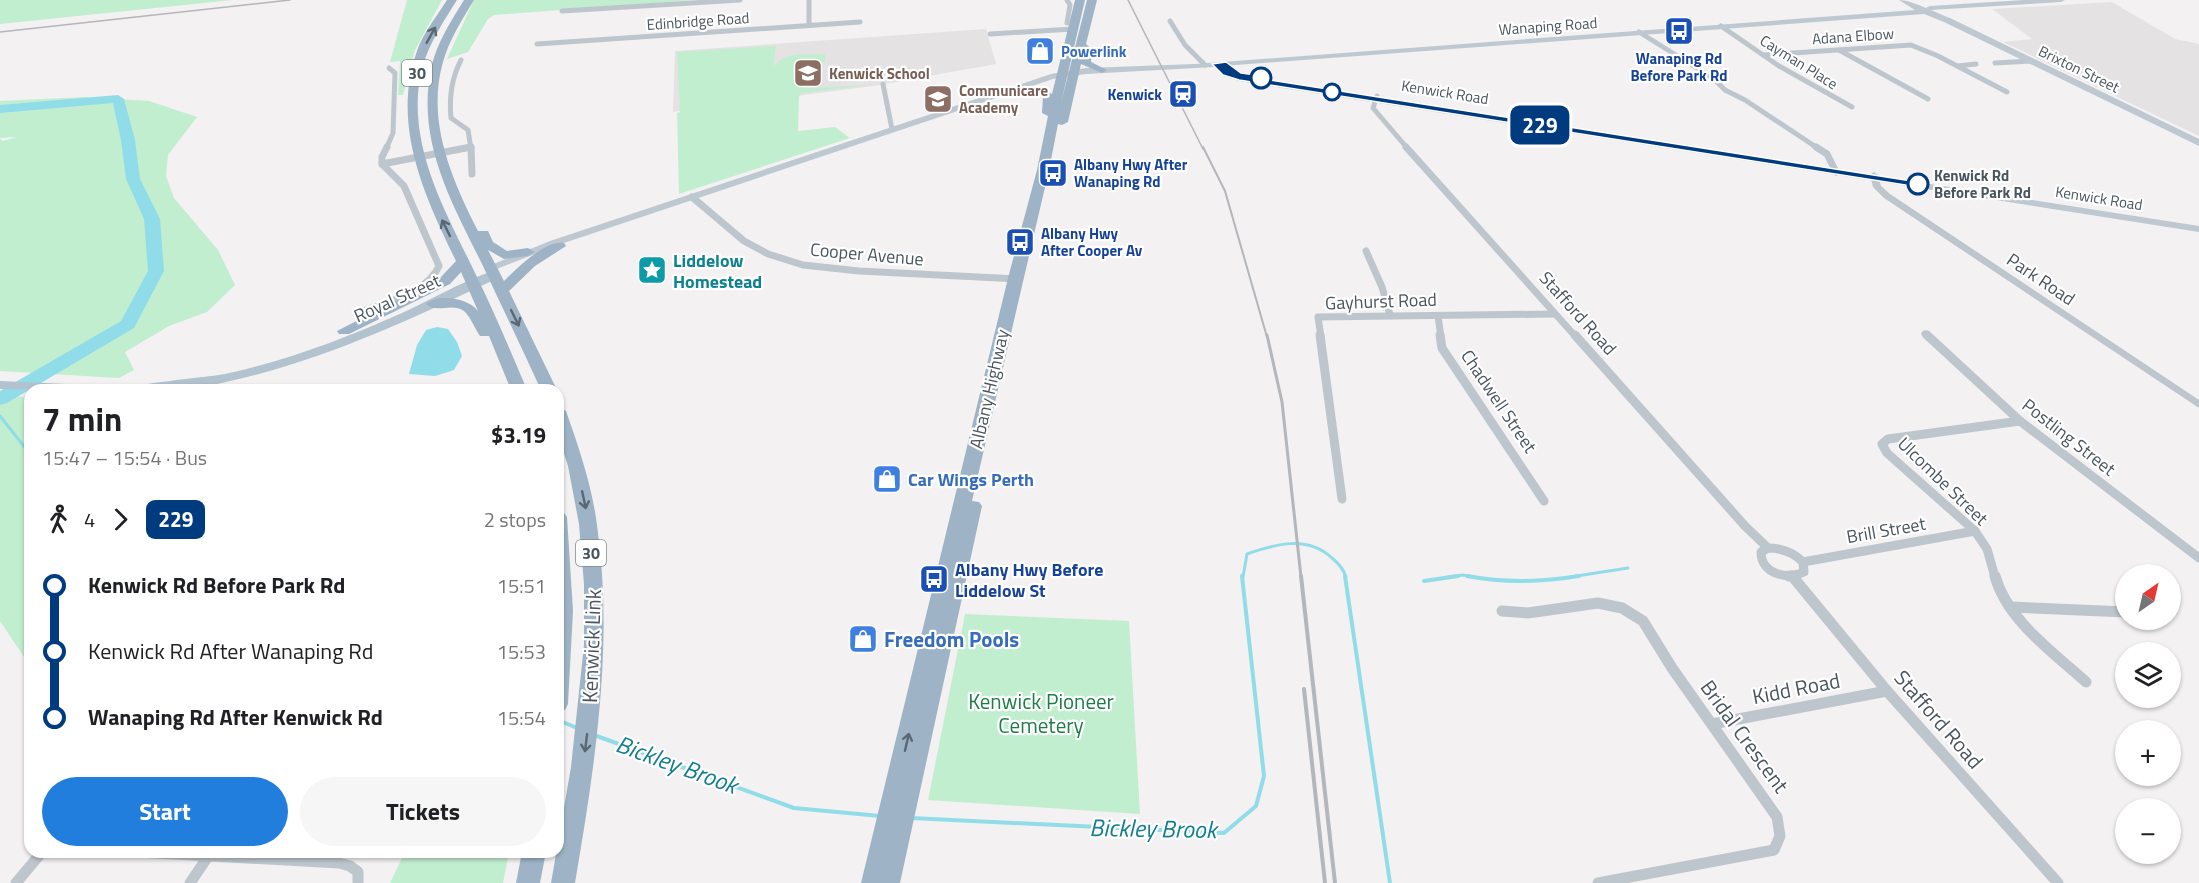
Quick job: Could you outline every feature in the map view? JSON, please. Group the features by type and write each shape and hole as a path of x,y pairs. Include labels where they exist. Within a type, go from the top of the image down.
{"highway":[{"name":"30","path":"452,0 423,50 414,84 411,112 418,155 427,188 472,281 516,384"},
{"name":"30","path":"469,0 443,47 435,74 432,120 438,151 463,217 546,384"},
{"name":"Albany Highway","path":"1019,279 1049,170 1068,77 1070,26 1080,0"},
{"name":"Albany Highway","path":"873,883 890,841 901,800 1051,128 1081,45 1092,0"},
{"path":"1081,45 1087,49 1086,64 1102,70"},
{"path":"1023,92 1040,92 1049,96 1046,120 1051,128"},
{"path":"463,217 481,229 488,244 495,251 511,255 528,252"},
{"path":"501,291 531,263 563,243"},
{"path":"344,331 445,281 462,262"},
{"path":"433,304 454,303 469,308 493,346 506,360"},
{"name":"Kenwick Link","path":"563,883 586,739 594,615 592,557 585,503 564,443"},
{"name":"Kenwick Link","path":"564,566 564,636"},
{"name":"Albany Highway","path":"888,883 890,841"},
{"path":"528,883 533,858"}],"main road":[{"name":"Brixton Street","path":"1903,0 1927,10"},
{"name":"Brixton Street","path":"1909,0 2199,142"},
{"name":"Wanaping Road","path":"1068,77 1185,70 1195,66 1214,64 2061,0"},
{"name":"Kenwick Road","path":"1214,64 1226,74 1239,78 1376,97 2199,228"},
{"path":"1068,77 1102,70 1142,71"},
{"name":"Royal Street","path":"237,375 563,243 692,197 1068,77"},
{"name":"Royal Street","path":"878,136 892,129 1040,80 1068,77"},
{"name":"Royal Street","path":"492,272 528,252 563,243"},
{"name":"Royal Street","path":"184,384 256,372 325,351 433,304 472,281"},
{"path":"0,385 24,386"}],"street":[{"path":"562,11 740,0"},
{"path":"809,0 809,25"},
{"path":"990,34 1070,26 1070,5 1067,0"},
{"path":"1170,21 1195,66"},
{"name":"Edinbridge Road","path":"537,44 860,22"},
{"name":"Cayman Place","path":"1718,26 1812,86 1852,107"},
{"path":"1643,32 1716,81 1725,90 1745,100 1824,154 1831,169"},
{"name":"Adana Elbow","path":"1763,55 1911,45 1924,49 2007,92"},
{"path":"1839,50 1928,99"},
{"path":"1191,56 1214,64"},
{"path":"461,60 452,80 449,103 451,118 468,130 472,174"},
{"path":"1995,63 2031,61"},
{"path":"1956,66 1976,64"},
{"path":"382,162 393,133 395,73 389,68"},
{"path":"883,84 892,129"},
{"name":"Stafford Road","path":"1376,97 1372,105 1375,112 1745,526 1768,548 1788,551 1803,562"},
{"path":"382,162 470,145"},
{"path":"364,311 424,284 438,273 439,266 404,186 382,162"},
{"name":"Park Road","path":"1874,176 1877,187 1887,196 2199,405"},
{"name":"Cooper Avenue","path":"692,197 730,232 753,247 768,254 810,266 856,271 1019,279"},
{"path":"1366,251 1382,287 1390,315"},
{"name":"Gayhurst Road","path":"1342,499 1318,318 1555,314"},
{"name":"Chadwell Street","path":"1438,316 1443,348 1531,478 1544,501"},
{"name":"Postling Street","path":"1925,334 2020,421 2199,558"},
{"name":"Ulcombe Street","path":"2020,421 1888,439 1882,444 1887,453 1975,531 1987,549 1999,591 2010,607 2034,634 2086,682"},
{"name":"Brill Street","path":"1803,562 1975,531"},
{"name":"Stafford Road","path":"1768,548 1761,552 1760,556 1766,567 1780,575 1793,577 1887,691 2058,883"},
{"path":"1793,577 1804,572 1803,562"},
{"name":"Bridal Crescent","path":"1502,611 1528,613 1598,603 1622,608 1643,621 1712,724 1775,811 1782,828 1781,840 1774,850 1598,883"},
{"path":"2010,607 2115,612"},
{"name":"Kidd Road","path":"1712,724 1887,691"},
{"path":"16,883 37,858"},
{"path":"190,883 207,858"},
{"path":"252,858 350,866 358,873 358,883"}],"shaded area":[{"path":"2112,2 2175,39 2199,44 2199,136 2003,42 2032,39 1992,9"},
{"name":"Kenwick School","path":"986,29 996,64 873,86 673,112 675,51"}],"green space":[{"path":"0,0 233,0 0,24"},
{"path":"407,0 442,0 415,50 403,95 398,95 400,61 390,62"},
{"path":"474,0 694,0 494,15 488,19 468,52 447,59"},
{"path":"776,46 773,68 789,56 825,54 825,62 806,64 806,86 809,88 871,85 801,93 799,97 798,131 835,127 850,138 679,194 677,113 680,112 677,52"},
{"path":"84,97 149,101 197,117 168,155 166,176 174,198 218,250 235,285 207,312 169,326 125,352 134,370 119,378 0,371 0,139 3,141 17,137 0,138 0,101"},
{"path":"0,396 24,397 24,657 0,621"},
{"name":"Kenwick Pioneer Cemetery","path":"965,614 1129,621 1140,814 928,800"},
{"path":"402,858 508,858 503,883 390,883"}],"water":[{"path":"437,327 448,329 457,342 462,356 454,370 435,376 409,374 417,345 426,330"}],"waterway":[{"path":"0,109 118,99 128,140 133,179 152,219 156,271 128,324 26,384"},
{"path":"0,399 24,385"},
{"name":"Bickley Brook","path":"0,416 24,446"},
{"name":"Bickley Brook","path":"1243,577 1247,554 1269,547 1291,544 1312,546 1322,551 1339,564 1346,577"},
{"path":"1570,577 1628,568"},
{"path":"1448,577 1463,575 1474,577"},
{"name":"Bickley Brook","path":"911,818 1224,833 1256,806 1264,776 1242,576"},
{"name":"Bickley Brook","path":"1345,576 1390,883"},
{"path":"1424,581 1458,576"},
{"path":"1467,576 1474,577"},
{"path":"1474,577 1523,581 1579,576"},
{"name":"Bickley Brook","path":"564,723 577,728"},
{"name":"Bickley Brook","path":"594,735 794,808 880,816"}],"railway":[{"path":"0,32 290,0"},
{"path":"1128,0 1203,149"},
{"path":"1203,147 1225,191 1267,337"},
{"path":"1267,335 1282,402 1301,577"},
{"path":"1301,576 1335,883"},
{"path":"1304,689 1325,883"}],"bus line":[{"name":"229","path":"1261,78 1239,75 1223,64 1215,64 1226,74 1239,78 1918,184"}],"place":[{"name":"Wanaping Rd Before Park Rd","path":"1679,31"},
{"name":"Powerlink","path":"1040,51"},
{"name":"Kenwick School","path":"808,73"},
{"name":"Kenwick","path":"1183,94"},
{"name":"Communicare Academy","path":"938,99"},
{"name":"Albany Hwy After Wanaping Rd","path":"1053,173"},
{"name":"Kenwick Rd Before Park Rd","path":"1918,184"},
{"name":"Albany Hwy After Cooper Av","path":"1020,242"},
{"name":"Liddelow Homestead","path":"652,270"},
{"name":"Car Wings Perth","path":"887,479"},
{"name":"Albany Hwy Before Liddelow St","path":"934,579"},
{"name":"Freedom Pools","path":"863,639"}]}
